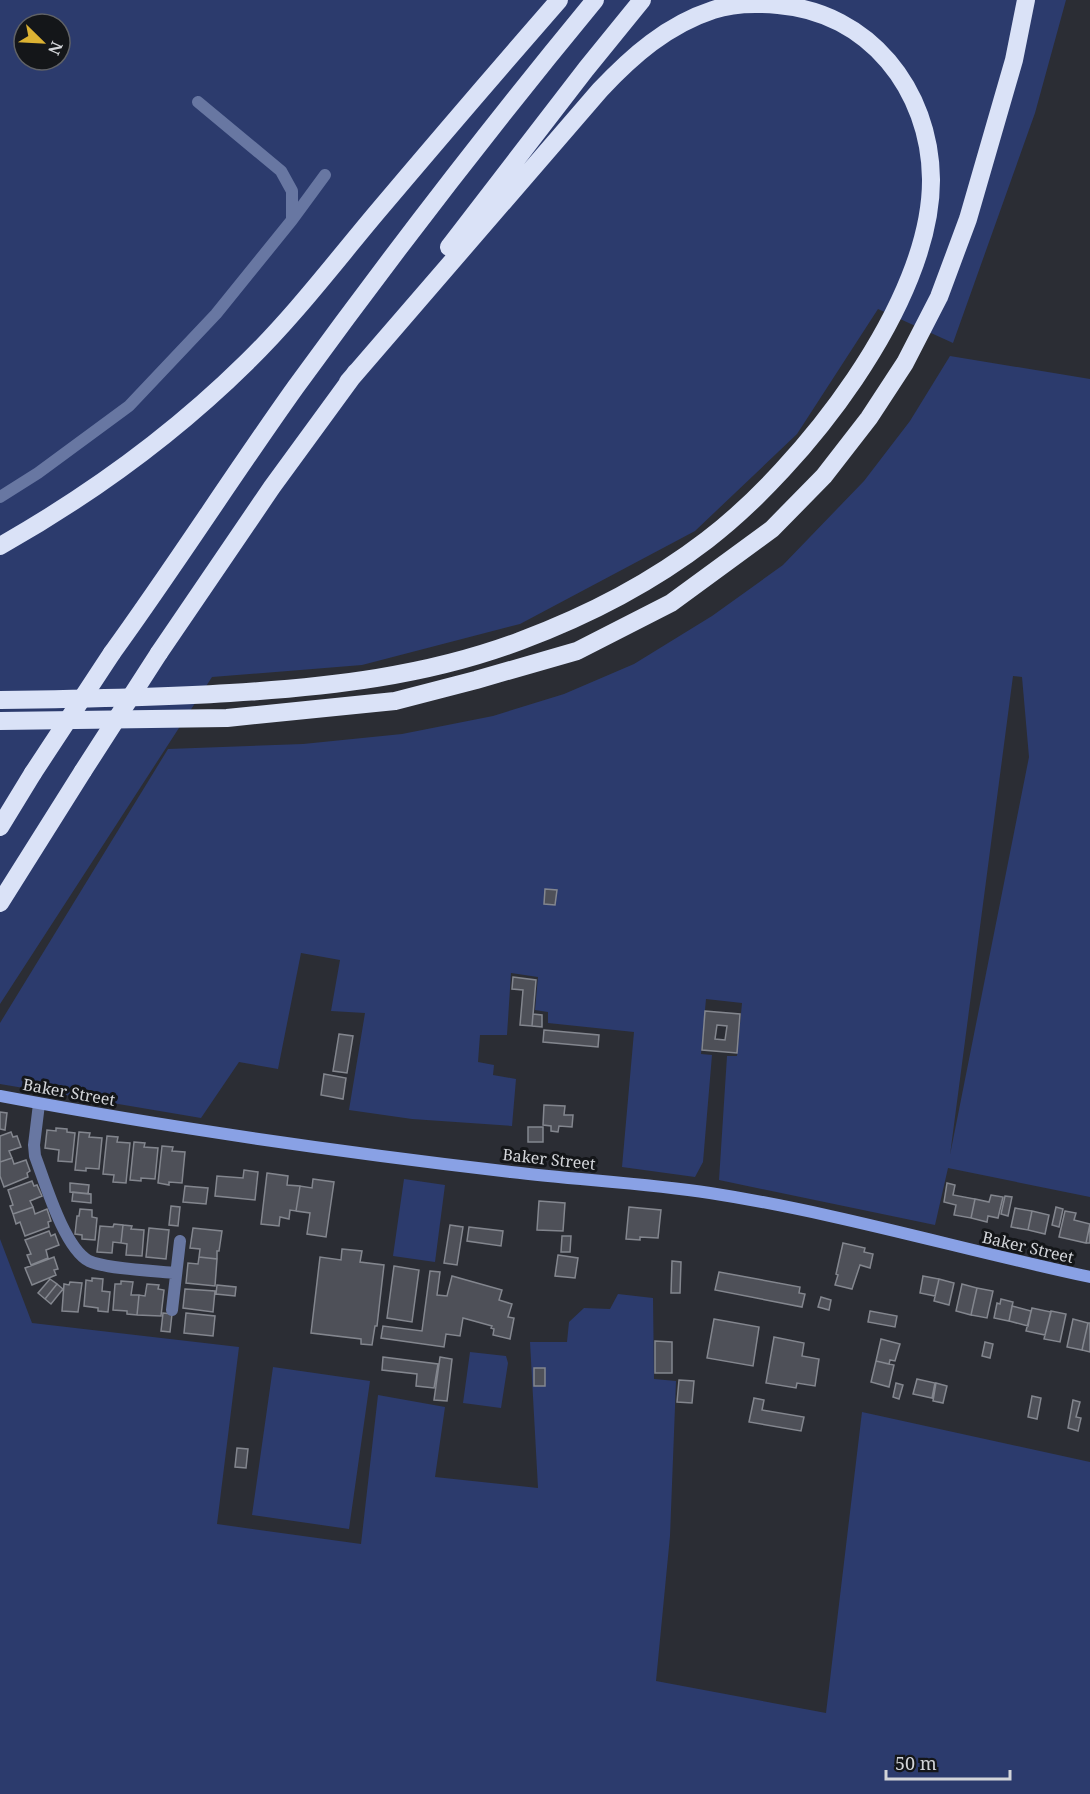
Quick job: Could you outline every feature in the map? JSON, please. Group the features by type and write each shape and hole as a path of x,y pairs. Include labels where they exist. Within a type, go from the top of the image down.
{"highway":[{"path":"0,546 114,474 177,426 248,361 318,285 377,212 559,0"},
{"path":"0,827 112,653 294,390 451,181 595,0"},
{"path":"0,903 159,653 272,487 348,382 571,87 642,0"},
{"path":"0,721 227,718 395,701 577,651 671,603 772,529 824,476 869,418 906,363 939,297 968,219 1014,60 1026,0"},
{"path":"0,700 186,696 280,690 329,686 422,670 516,643 566,624 629,591 684,557 710,538 760,493 786,467 815,432 855,379 886,328 909,280 922,242 931,180 924,129 907,87 891,64 856,33 837,21 811,11 785,5 735,5 713,10 660,35 629,60 600,90 348,382"}],"main road":[{"name":"Baker Street","path":"0,1096 145,1122 348,1151 513,1172 719,1194 821,1214 1090,1277"}],"street":[{"path":"198,102 281,171 292,191 292,220"},
{"path":"0,497 38,473 129,406 216,315 325,175"},
{"path":"39,1104 35,1155 67,1237 78,1252 89,1261 104,1265 176,1273"},
{"path":"172,1310 180,1241"}],"shaded area":[{"path":"0,0 1066,0 1035,113 953,343 878,309 797,434 695,531 520,624 362,665 212,677 0,1004"},
{"path":"950,356 1090,379 1090,1197 948,1168 935,1225 719,1180 727,1056 737,1056 742,1003 706,999 701,1054 712,1055 703,1162 695,1177 622,1167 634,1032 548,1023 548,1012 535,1010 538,977 511,973 507,1035 480,1035 478,1062 494,1065 493,1075 516,1079 512,1126 412,1119 349,1110 365,1013 331,1011 340,960 301,953 278,1069 239,1062 201,1118 0,1084 0,1023 168,749 303,744 402,734 493,716 564,694 634,664 712,616 783,565 864,481 910,421","holes":["1013,676 1022,677 1029,757 950,1155"]},
{"path":"404,1179 445,1185 435,1262 393,1256"},
{"path":"0,1239 32,1323 239,1347 217,1524 361,1544 378,1395 445,1407 435,1477 538,1488 530,1342 567,1342 569,1322 584,1308 610,1309 618,1294 653,1298 654,1379 676,1381 670,1536 656,1681 826,1713 862,1412 1090,1462 1090,1794 0,1794"},
{"path":"470,1352 506,1356 508,1363 501,1408 463,1403"},
{"path":"273,1367 370,1381 349,1529 252,1515"}],"building":[{"path":"545,889 557,890 555,905 544,904"},
{"path":"513,977 536,980 532,1026 520,1025 523,990 512,989"},
{"path":"705,1011 740,1014 737,1053 702,1050","holes":["717,1025 727,1026 725,1040 715,1039"]},
{"path":"533,1014 542,1015 542,1027 532,1026"},
{"path":"544,1030 599,1035 598,1047 543,1042"},
{"path":"339,1034 353,1036 347,1073 333,1071"},
{"path":"324,1074 346,1078 343,1099 321,1095"},
{"path":"544,1105 565,1106 564,1115 573,1115 572,1127 559,1126 558,1132 551,1131 551,1126 543,1125"},
{"path":"0,1112 7,1113 5,1130 0,1129"},
{"path":"528,1127 543,1127 543,1142 528,1142"},
{"path":"56,1128 67,1129 67,1132 75,1133 72,1162 58,1161 59,1150 45,1148 47,1130 56,1131"},
{"path":"11,1132 13,1137 17,1136 21,1147 9,1151 12,1158 0,1162 0,1136"},
{"path":"79,1132 90,1133 89,1137 102,1138 99,1169 75,1170"},
{"path":"107,1136 118,1137 117,1142 130,1143 126,1183 113,1182 114,1175 103,1174"},
{"path":"134,1142 145,1143 144,1147 158,1148 155,1179 130,1180"},
{"path":"162,1146 173,1147 172,1151 185,1152 182,1183 169,1182 169,1185 158,1183"},
{"path":"12,1158 14,1164 26,1160 30,1171 27,1173 28,1177 4,1187 0,1176 0,1162"},
{"path":"244,1170 258,1172 255,1200 215,1196 217,1176 243,1178"},
{"path":"267,1173 288,1176 287,1185 300,1186 296,1211 290,1210 289,1219 280,1217 279,1226 261,1224"},
{"path":"313,1179 334,1182 326,1237 307,1234 310,1213 296,1211 300,1186 312,1188"},
{"path":"32,1181 34,1186 37,1185 42,1196 30,1201 33,1207 13,1214 10,1206 13,1205 8,1190"},
{"path":"70,1183 89,1185 88,1194 70,1192"},
{"path":"947,1183 955,1185 953,1195 975,1199 971,1218 954,1215 956,1205 944,1202"},
{"path":"185,1186 208,1188 206,1204 183,1202"},
{"path":"73,1192 91,1194 91,1203 72,1201"},
{"path":"991,1195 1003,1197 998,1218 988,1216 987,1222 971,1218 975,1199 989,1202"},
{"path":"1005,1196 1012,1197 1008,1216 1001,1214"},
{"path":"539,1201 565,1203 563,1231 537,1230"},
{"path":"171,1206 180,1207 178,1226 169,1225"},
{"path":"33,1207 35,1214 47,1209 51,1221 48,1222 49,1227 25,1236 20,1222 16,1224 13,1214"},
{"path":"629,1207 661,1210 658,1238 626,1239"},
{"path":"1056,1207 1063,1209 1059,1227 1052,1225"},
{"path":"1015,1208 1032,1211 1028,1230 1011,1227"},
{"path":"80,1209 92,1210 92,1217 97,1218 95,1240 82,1239 82,1235 75,1234"},
{"path":"1032,1211 1049,1215 1045,1234 1028,1230"},
{"path":"1065,1211 1076,1213 1074,1220 1090,1224 1086,1243 1059,1237"},
{"path":"114,1224 123,1225 121,1243 113,1242 112,1253 97,1252 100,1226 113,1227"},
{"path":"1090,1224 1090,1243 1086,1243"},
{"path":"123,1225 132,1226 131,1229 144,1230 142,1256 126,1255 127,1244 121,1243"},
{"path":"450,1225 463,1227 457,1265 444,1263"},
{"path":"469,1227 503,1231 501,1246 467,1241"},
{"path":"149,1228 169,1230 166,1259 146,1257"},
{"path":"193,1228 222,1231 217,1259 199,1257 200,1249 190,1248"},
{"path":"49,1231 51,1236 55,1234 59,1245 46,1250 48,1258 31,1265 27,1255 31,1254 25,1240"},
{"path":"562,1236 571,1236 570,1252 561,1252"},
{"path":"843,1243 865,1248 864,1252 873,1254 870,1268 860,1265 852,1289 835,1285"},
{"path":"342,1249 362,1251 360,1262 384,1265 377,1326 375,1326 372,1345 361,1344 361,1339 311,1333 320,1257 341,1260"},
{"path":"558,1255 578,1258 575,1278 555,1276"},
{"path":"54,1257 58,1269 54,1270 56,1275 32,1285 25,1268"},
{"path":"199,1257 217,1259 215,1286 186,1283 188,1263 198,1264"},
{"path":"672,1261 681,1262 680,1293 671,1293"},
{"path":"394,1266 419,1270 412,1322 387,1318"},
{"path":"430,1271 440,1272 437,1295 447,1296 452,1276 502,1290 499,1300 512,1304 508,1317 514,1318 510,1339 493,1335 492,1326 463,1318 460,1336 446,1334 444,1347 381,1338 383,1326 422,1331"},
{"path":"719,1272 800,1287 799,1293 805,1294 802,1307 715,1290"},
{"path":"923,1276 939,1279 935,1296 920,1293"},
{"path":"92,1278 103,1279 102,1291 110,1292 108,1312 84,1306 86,1280 92,1281"},
{"path":"50,1279 57,1284 45,1299 38,1293"},
{"path":"939,1279 954,1283 949,1305 934,1301"},
{"path":"121,1281 133,1282 131,1295 139,1295 137,1315 127,1314 127,1311 113,1310 115,1284 121,1284"},
{"path":"70,1282 82,1283 78,1312 62,1311 64,1284 69,1285"},
{"path":"57,1284 63,1289 51,1304 45,1299"},
{"path":"147,1284 159,1285 158,1289 164,1290 161,1316 137,1315 139,1295 145,1296"},
{"path":"962,1284 977,1288 971,1315 956,1311"},
{"path":"217,1285 236,1287 235,1296 216,1294"},
{"path":"977,1288 993,1291 987,1318 971,1315"},
{"path":"185,1289 215,1291 213,1312 183,1308"},
{"path":"821,1297 831,1300 829,1310 818,1307"},
{"path":"1001,1299 1013,1302 1009,1321 994,1318 997,1303 1000,1304"},
{"path":"1012,1306 1031,1311 1028,1326 1009,1321"},
{"path":"1032,1308 1051,1312 1045,1335 1026,1331"},
{"path":"870,1311 897,1316 895,1327 868,1322"},
{"path":"1051,1311 1066,1314 1060,1342 1044,1339"},
{"path":"163,1313 172,1314 170,1332 161,1331"},
{"path":"186,1313 215,1316 213,1336 184,1333"},
{"path":"714,1319 759,1327 753,1366 707,1358"},
{"path":"1073,1319 1088,1323 1082,1350 1067,1347"},
{"path":"1088,1323 1090,1323 1090,1352 1082,1350"},
{"path":"774,1337 804,1343 802,1356 819,1359 815,1386 797,1383 796,1388 766,1383"},
{"path":"881,1339 900,1344 895,1361 890,1360 889,1364 876,1361"},
{"path":"655,1341 672,1342 672,1373 655,1373"},
{"path":"985,1342 993,1344 990,1358 982,1356"},
{"path":"383,1357 438,1364 434,1388 416,1386 417,1374 382,1370"},
{"path":"440,1357 452,1359 447,1401 434,1400"},
{"path":"876,1361 894,1365 889,1387 871,1382"},
{"path":"534,1368 545,1368 545,1386 534,1386"},
{"path":"917,1379 935,1383 932,1398 913,1394"},
{"path":"679,1380 694,1381 692,1403 677,1402"},
{"path":"896,1383 903,1385 899,1399 893,1397"},
{"path":"936,1383 947,1386 943,1403 933,1401"},
{"path":"1032,1396 1041,1398 1037,1419 1028,1417"},
{"path":"754,1398 764,1400 762,1410 804,1417 801,1431 749,1422"},
{"path":"1073,1400 1080,1402 1076,1417 1081,1418 1078,1431 1068,1428"},
{"path":"237,1448 248,1449 246,1468 235,1467"}]}
